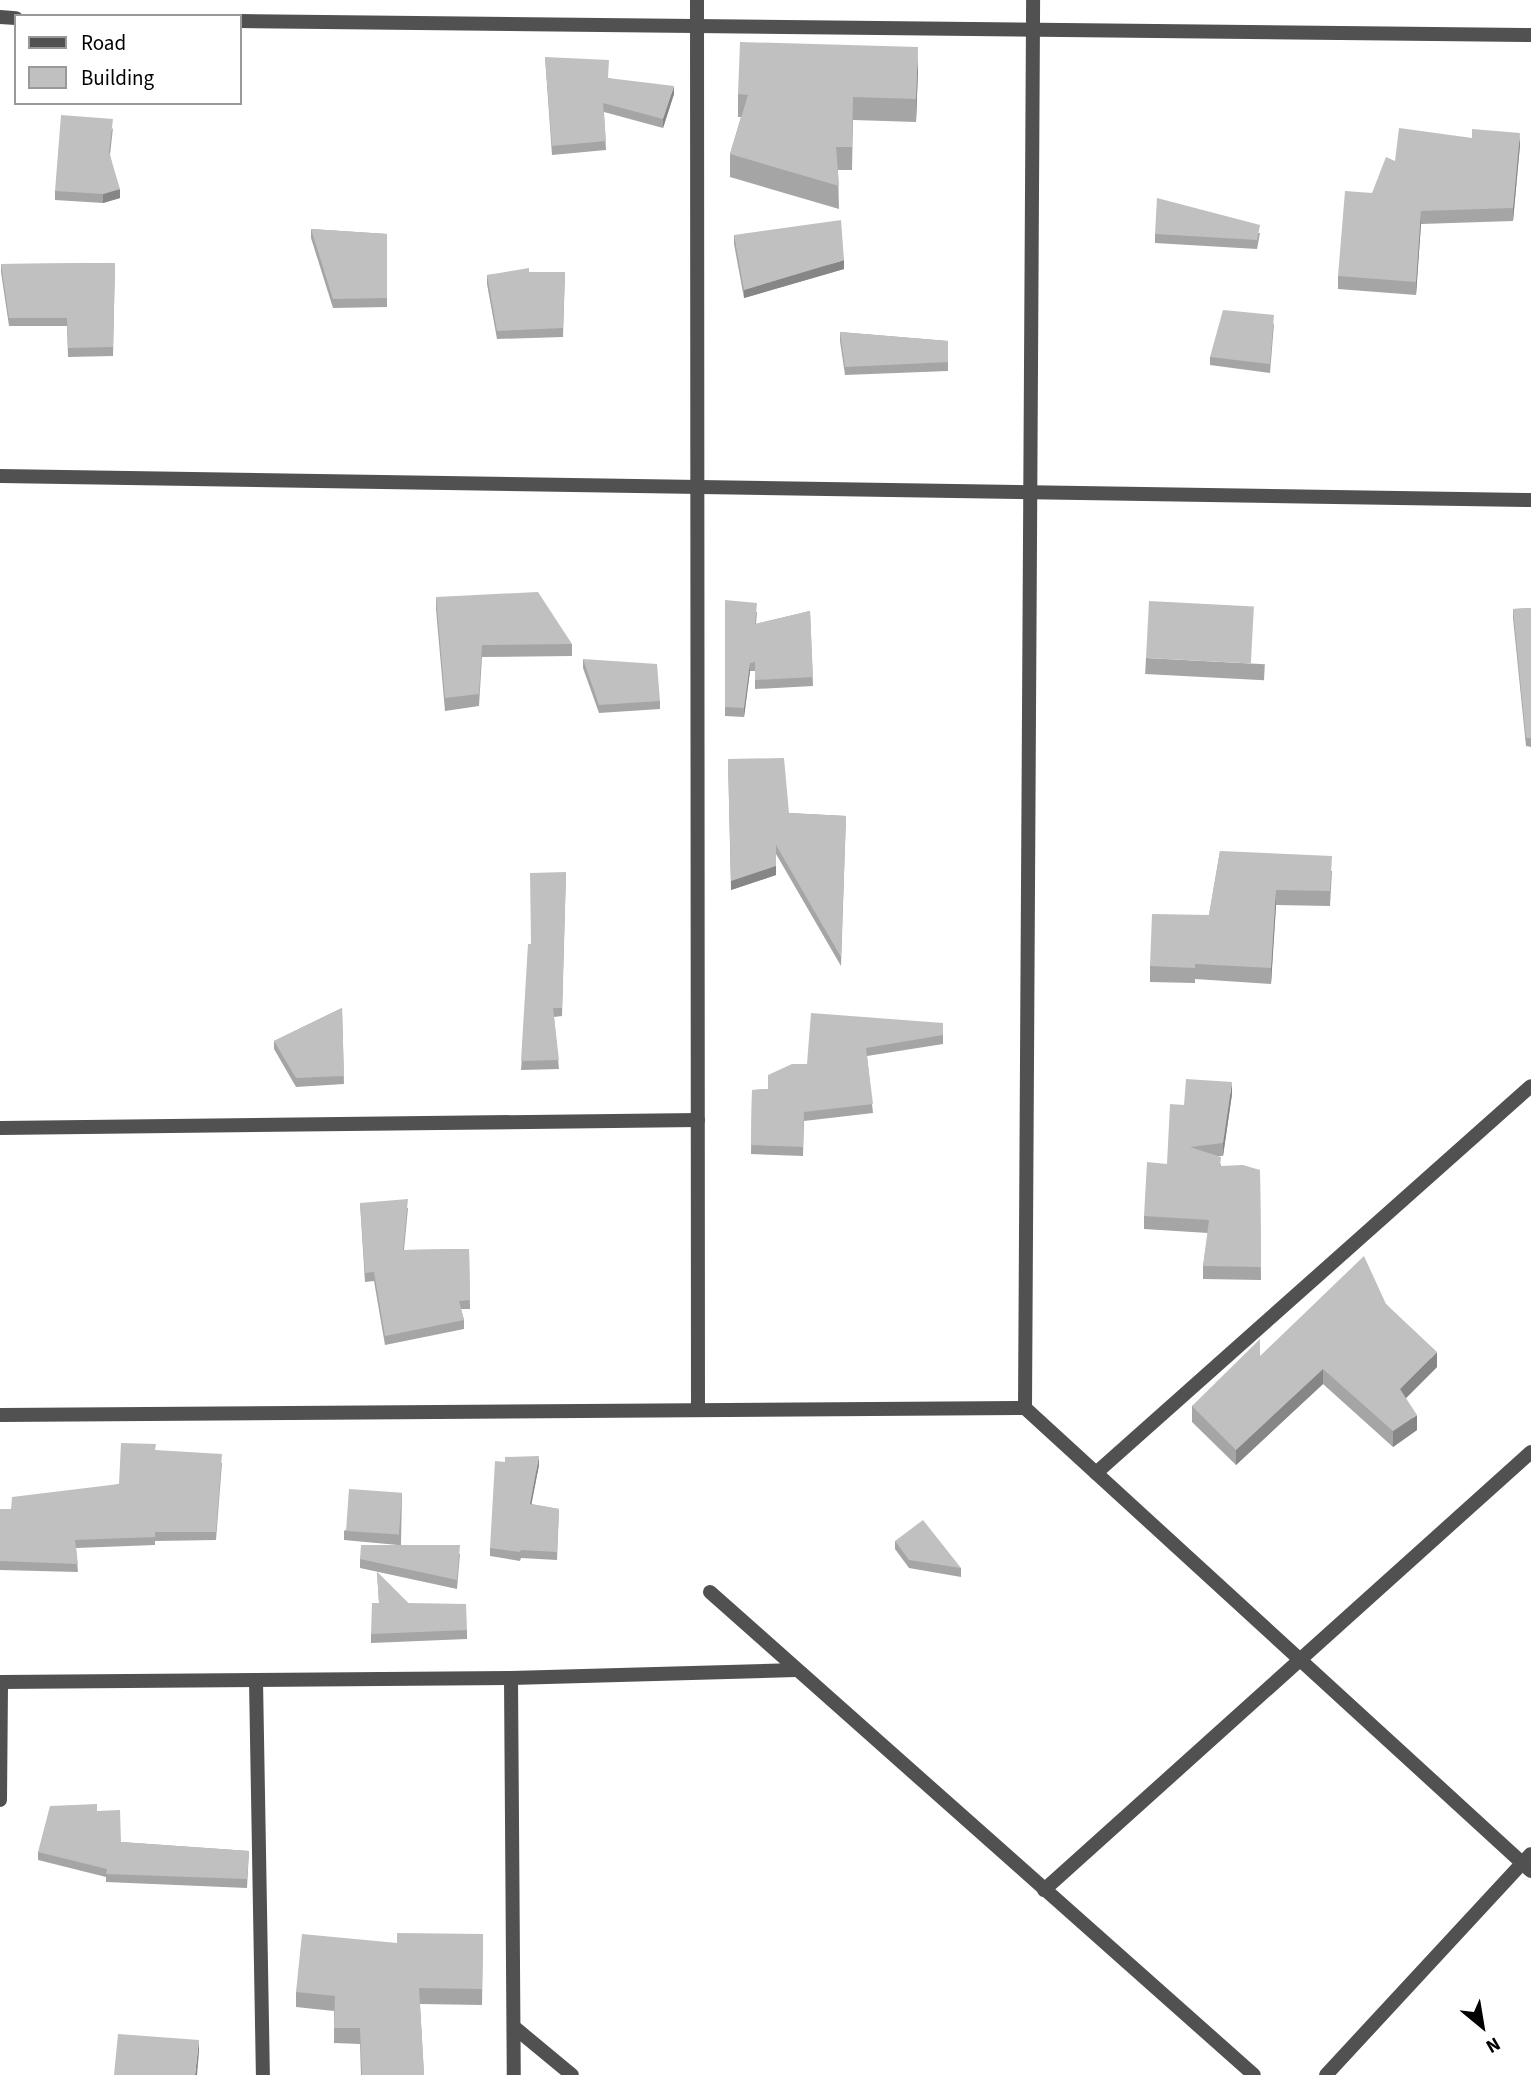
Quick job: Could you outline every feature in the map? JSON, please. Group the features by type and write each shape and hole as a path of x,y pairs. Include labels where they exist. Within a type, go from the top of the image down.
{"street":[{"path":"697,0 698,1410"},
{"path":"1026,1408 1033,0"},
{"path":"242,21 1032,32 1531,35"},
{"path":"0,476 1531,500"},
{"path":"1096,1473 1531,1086"},
{"path":"0,1128 698,1120"},
{"path":"0,1415 1026,1408 1298,1659 1528,1863 1326,2075"},
{"path":"1044,1890 1531,1452"},
{"path":"710,1592 1254,2075"},
{"path":"0,1800 0,1682 511,1678 796,1670"},
{"path":"511,1678 514,2075"},
{"path":"256,1680 263,2075"},
{"path":"514,2027 572,2075"}],"building":[{"path":"740,42 918,47 916,99 853,97 852,147 836,147 839,186 730,154 748,95 738,94"},
{"path":"545,57 609,60 608,78 674,86 663,119 603,103 606,141 552,146"},
{"path":"61,115 113,119 109,152 120,189 103,194 55,191"},
{"path":"1399,128 1472,138 1472,129 1520,133 1513,208 1421,211 1416,282 1338,276 1345,191 1372,193 1386,157 1395,161"},
{"path":"1157,198 1260,225 1257,240 1155,234"},
{"path":"841,220 844,260 744,290 734,235"},
{"path":"311,229 387,234 387,298 333,299"},
{"path":"115,263 113,347 68,348 67,318 9,318 1,264"},
{"path":"529,268 529,272 565,272 563,328 497,331 487,275"},
{"path":"1223,310 1274,315 1270,364 1210,357"},
{"path":"840,332 948,341 948,362 845,367"},
{"path":"538,592 572,644 482,645 479,694 445,698 436,597"},
{"path":"725,600 757,603 755,624 810,611 813,677 755,680 755,662 750,663 744,708 725,707"},
{"path":"1149,601 1254,606 1251,663 1146,658"},
{"path":"1531,608 1531,738 1526,738 1513,609"},
{"path":"583,659 657,664 660,701 599,705"},
{"path":"784,758 789,813 846,816 841,957 776,845 776,866 731,881 728,759"},
{"path":"1220,851 1332,856 1330,891 1276,890 1271,968 1195,964 1195,968 1150,966 1152,914 1209,915"},
{"path":"566,872 562,1008 553,1008 559,1060 521,1061 528,944 531,944 530,873"},
{"path":"342,1008 344,1076 296,1078 274,1041"},
{"path":"811,1013 943,1023 943,1035 866,1048 873,1104 804,1112 803,1147 751,1145 752,1090 768,1089 768,1075 792,1064 807,1064"},
{"path":"1186,1079 1232,1082 1223,1143 1190,1147 1221,1157 1220,1166 1243,1165 1260,1170 1261,1267 1203,1266 1209,1220 1144,1216 1147,1162 1167,1164 1170,1104 1184,1105"},
{"path":"408,1199 403,1250 469,1249 470,1300 459,1301 464,1320 385,1336 374,1272 365,1273 360,1203"},
{"path":"1364,1256 1386,1304 1437,1352 1400,1389 1417,1415 1393,1431 1323,1369 1236,1450 1192,1406 1260,1339 1260,1356"},
{"path":"121,1443 156,1444 155,1450 222,1454 216,1532 155,1532 155,1537 75,1540 78,1564 0,1561 0,1509 11,1509 12,1497 119,1484"},
{"path":"539,1456 530,1504 559,1509 557,1552 520,1552 490,1548 495,1461 505,1462 505,1457"},
{"path":"349,1489 402,1493 399,1535 346,1531"},
{"path":"923,1520 961,1568 909,1560 895,1541"},
{"path":"361,1545 460,1545 457,1580 360,1559"},
{"path":"377,1572 408,1603 466,1604 467,1630 371,1634 372,1603 379,1603"},
{"path":"97,1804 97,1811 120,1810 121,1842 249,1851 247,1879 106,1874 107,1869 38,1852 50,1806"},
{"path":"397,1933 483,1934 482,1989 419,1988 424,2075 362,2075 360,2028 334,2028 335,1996 296,1992 302,1934 397,1943"},
{"path":"118,2034 199,2040 195,2075 114,2075"}]}
